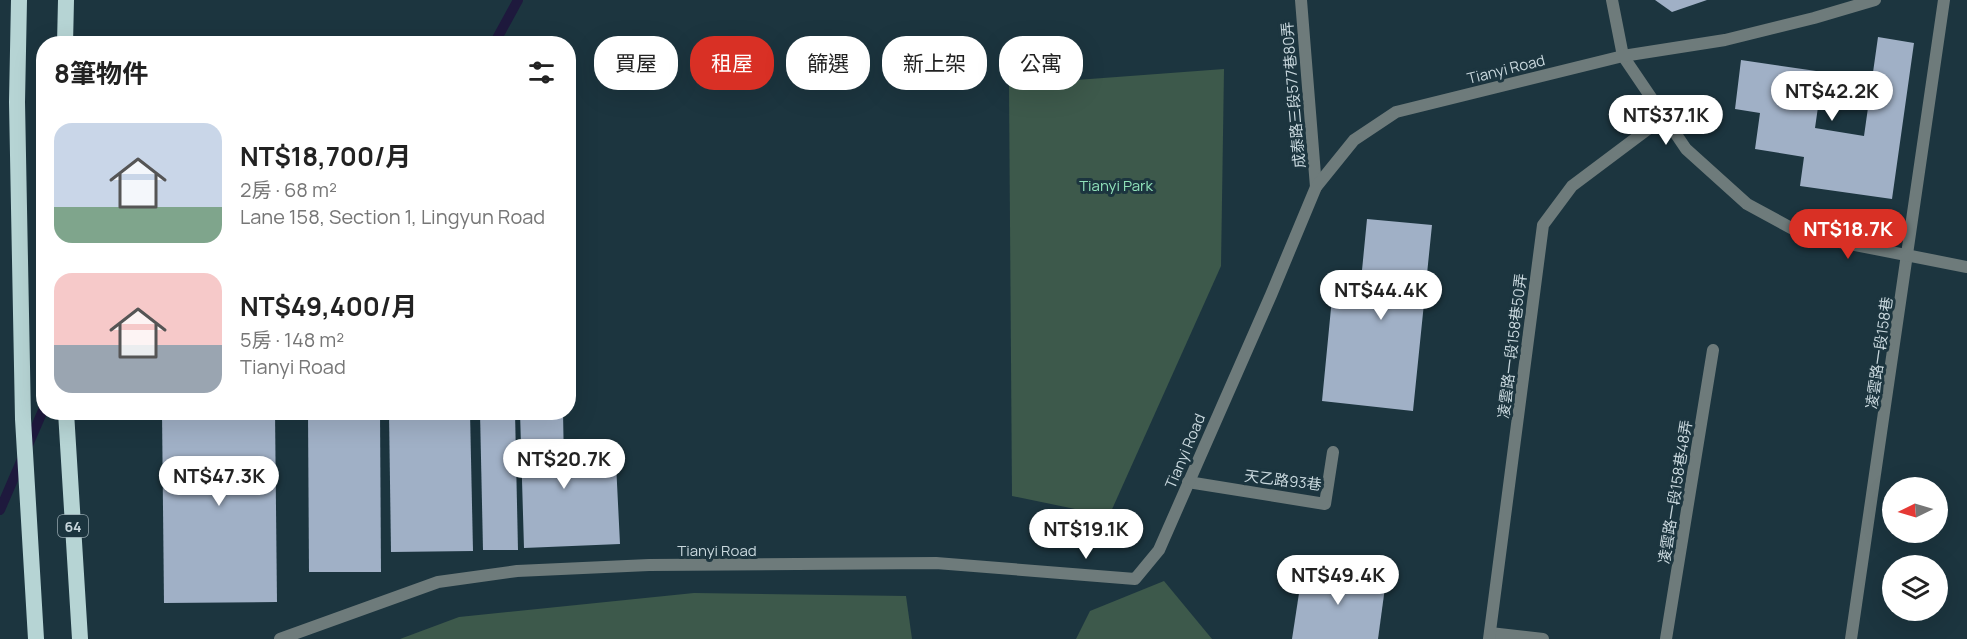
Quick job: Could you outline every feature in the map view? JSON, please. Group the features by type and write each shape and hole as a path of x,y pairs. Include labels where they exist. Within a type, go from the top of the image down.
{"highway":[{"path":"19,0 17,102 23,418 36,639"},
{"path":"65,36 66,0"},
{"name":"64","path":"66,420 80,639"}],"street":[{"name":"成泰路三段577巷80弄","path":"1301,0 1316,187"},
{"path":"1612,0 1623,56 1686,149 1747,204 1804,236 1967,267"},
{"name":"Tianyi Road","path":"280,639 438,582 517,571 649,566 936,563 1135,579 1158,550 1271,295 1316,187 1354,140 1396,112 1623,56 1725,40 1875,0"},
{"name":"凌雲路一段158巷","path":"1851,639 1944,0"},
{"name":"凌雲路一段158巷50弄","path":"1490,636 1543,225 1572,186 1664,117"},
{"name":"凌雲路一段158巷48弄","path":"1666,639 1713,350"},
{"name":"天乙路93巷","path":"1188,482 1325,504 1333,452"},
{"path":"1490,636 1543,639"}],"green space":[{"name":"Tianyi Park","path":"1224,69 1221,266 1109,516 1012,496 1009,90 1083,90 1083,79"},
{"path":"1164,581 1212,639 1076,639 1090,611"},
{"path":"694,593 906,596 912,639 400,639 459,617"}],"building":[{"path":"1655,0 1707,0 1672,12"},
{"path":"1878,37 1914,43 1892,199 1800,186 1804,157 1755,149 1760,113 1735,109 1741,60 1823,72 1815,128 1864,136"},
{"path":"1367,219 1432,225 1413,411 1322,401 1332,298 1359,301"},
{"path":"162,420 275,420 277,602 164,603"},
{"path":"308,420 380,420 381,572 309,572"},
{"path":"389,420 470,420 473,551 391,552"},
{"path":"480,420 515,420 518,550 483,550"},
{"path":"520,420 563,420 564,465 616,463 620,544 524,548"},
{"path":"1303,567 1386,580 1378,639 1292,639"}],"waterway":[{"path":"498,36 518,0"},
{"path":"0,510 39,420"}]}
